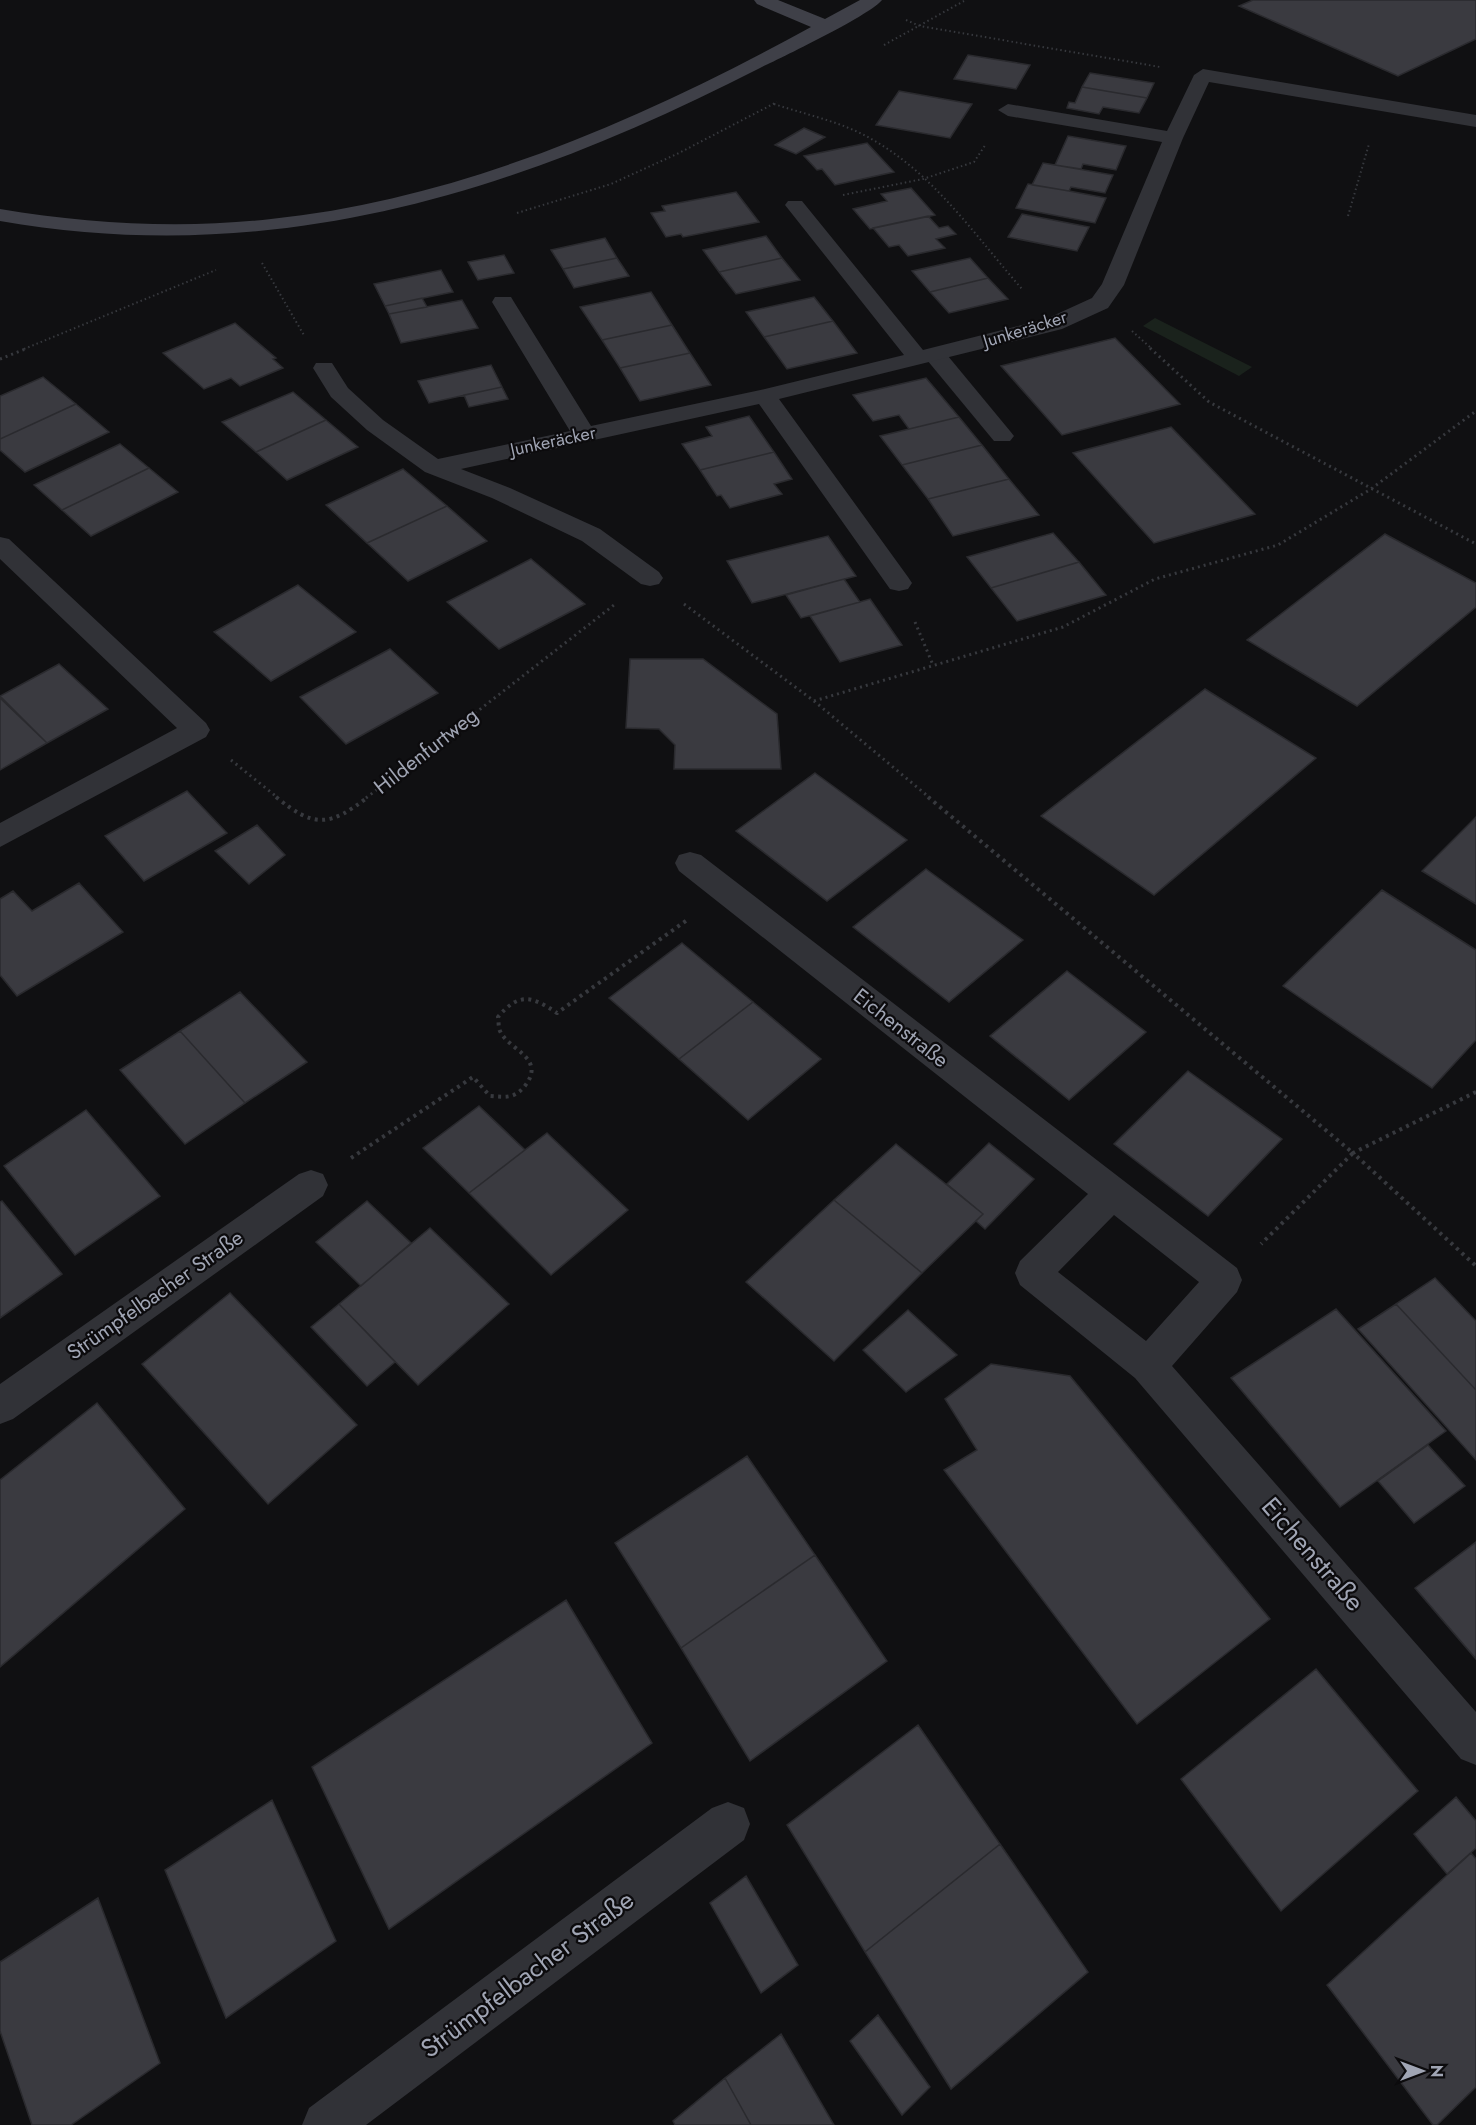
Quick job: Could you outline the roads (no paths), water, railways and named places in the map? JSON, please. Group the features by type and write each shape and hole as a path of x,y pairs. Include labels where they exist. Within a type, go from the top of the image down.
{"main road":[{"path":"763,0 825,26"},
{"path":"0,215 179,231 248,227 335,216 424,196 501,175 566,150 666,106 873,0"}],"street":[{"path":"1008,111 1173,138 1203,75 1476,121"},
{"name":"Junkeräcker","path":"434,467 765,396 1054,324 1100,303 1113,285 1173,138"},
{"path":"795,205 927,357 1002,436"},
{"path":"503,302 584,434"},
{"path":"324,368 339,392 375,425 434,467 501,493 591,535 650,578"},
{"path":"765,396 899,583"},
{"path":"0,545 196,730 0,836"},
{"name":"Eichenstraße","path":"690,863 1224,1280 1148,1366"},
{"name":"Strümpfelbacher Straße","path":"0,1406 311,1185"},
{"name":"Eichenstraße","path":"1112,1193 1033,1272 1148,1366 1476,1744"},
{"name":"Strümpfelbacher Straße","path":"327,2125 728,1824"}]}
